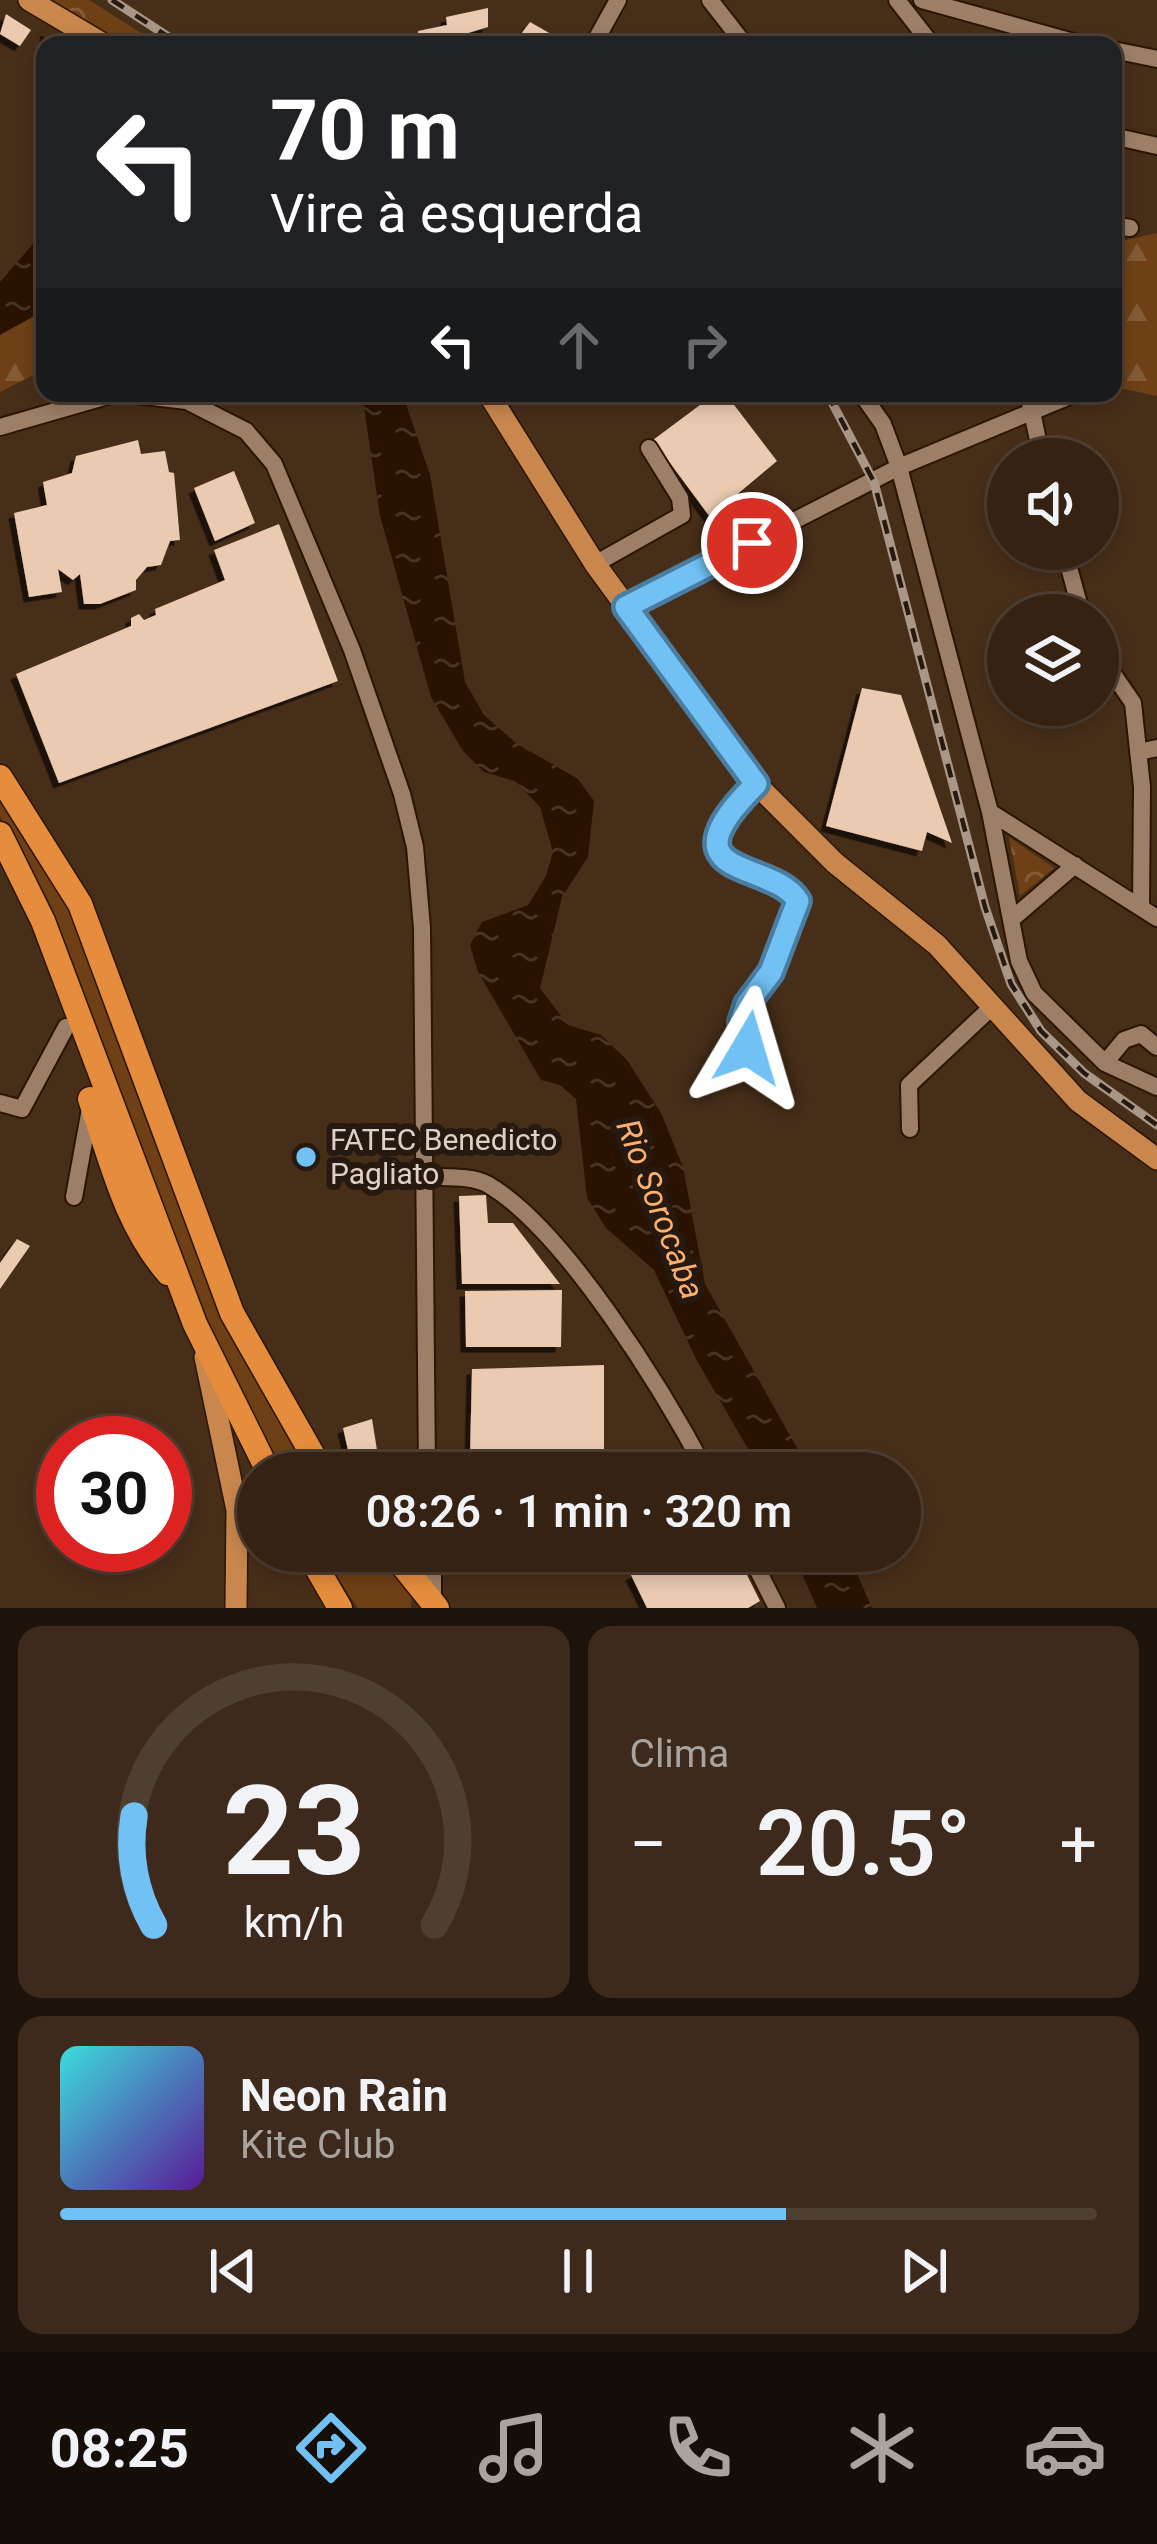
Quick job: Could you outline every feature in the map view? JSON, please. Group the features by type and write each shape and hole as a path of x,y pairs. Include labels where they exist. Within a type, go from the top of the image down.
{"highway":[{"path":"0,777 80,904 175,1171 232,1313 311,1452"},
{"path":"7,848 91,1102 146,1248 180,1286"},
{"path":"7,848 180,1286 259,1452"},
{"path":"319,1572 340,1608"},
{"path":"408,1572 432,1605"}],"main road":[{"path":"29,0 90,36"},
{"path":"494,402 595,564 756,784 835,863 937,945 1078,1101 1157,1160"},
{"path":"200,1333 237,1510 236,1608"}],"street":[{"path":"598,36 618,0"},
{"path":"710,0 738,36"},
{"path":"897,0 925,36"},
{"path":"922,0 1052,36"},
{"path":"1122,52 1157,59"},
{"path":"1122,138 1157,146"},
{"path":"0,427 87,402"},
{"path":"189,402 246,430 274,464 352,650 415,847 422,928 424,1452"},
{"path":"868,402 884,424 899,467 990,812 1019,961 1034,993 1105,1063 1153,1081"},
{"path":"626,607 1030,402 1038,438"},
{"path":"595,564 682,515 680,498 649,448"},
{"path":"1119,683 1133,703 1148,750 1149,913"},
{"path":"756,784 734,806 718,844 722,858 738,871 782,886 798,901 771,972 747,1004 741,1022 748,1048 776,1085"},
{"path":"990,812 1149,913"},
{"path":"1012,919 1075,865"},
{"path":"910,1129 909,1085 994,1005"},
{"path":"0,1103 22,1109 65,1027"},
{"path":"1105,1063 1131,1035 1142,1034 1157,1047"},
{"path":"74,1196 91,1102"},
{"path":"422,1176 482,1181 520,1209 595,1297 665,1395 695,1452"},
{"path":"432,1605 433,1572"},
{"path":"759,1572 777,1608"}],"green space":[{"path":"40,0 89,0 146,36 102,36"},
{"path":"1157,233 1157,396 1122,388 1122,241"},
{"path":"0,290 36,305 36,374 0,392"},
{"path":"0,789 49,860 95,962 198,1251 301,1452 265,1452 210,1338 30,872 0,816"},
{"path":"1009,837 1054,868 1020,896"},
{"path":"333,1572 396,1572 412,1592 411,1608 358,1608"}],"water":[{"path":"36,240 36,315 0,335 0,282"},
{"name":"Rio Sorocaba","path":"363,402 406,404 430,475 465,682 484,715 516,743 578,779 594,801 588,857 562,897 540,988 568,1025 601,1035 627,1060 661,1113 683,1167 705,1284 799,1452 748,1449 696,1359 654,1270 606,1228 587,1198 576,1099 560,1085 541,1080 478,972 470,945 482,922 528,905 546,876 553,852 540,807 515,781 484,772 463,751 431,697 380,516"},
{"path":"803,1572 856,1572 872,1608 817,1608"}],"building":[{"path":"488,8 488,27 458,36 418,36 418,31 447,25 446,17"},
{"path":"6,14 31,30 20,46 0,34"},
{"path":"530,22 551,34 550,36 520,36"},
{"path":"704,402 732,402 777,461 710,517 653,440"},
{"path":"138,440 141,454 165,451 169,472 174,473 180,540 170,541 161,565 147,567 136,580 136,590 100,604 84,604 80,574 73,580 58,569 62,592 29,597 14,513 47,505 43,482 72,473 76,456"},
{"path":"234,471 255,523 215,541 194,488"},
{"path":"279,524 338,681 59,783 16,674 131,626 131,618 139,614 144,620 156,615 155,609 225,580 214,550"},
{"path":"862,688 901,695 952,843 927,832 922,851 826,826"},
{"path":"486,1195 488,1223 513,1223 560,1284 462,1284 459,1196"},
{"path":"17,1239 30,1246 0,1289 0,1263"},
{"path":"562,1290 561,1347 466,1347 465,1291"},
{"path":"604,1365 604,1452 470,1452 472,1369"},
{"path":"372,1419 377,1450 348,1450 343,1428"},
{"path":"746,1572 760,1601 748,1608 647,1608 631,1575"}],"railway":[{"path":"112,0 167,36"},
{"path":"832,402 874,482 985,907 1011,984 1041,1031 1084,1073 1157,1125"}],"place":[{"name":"FATEC Benedicto Pagliato","path":"306,1157"}],"route":[{"path":"748,1048 741,1022 747,1004 771,972 798,901 782,886 738,871 722,858 718,844 734,806 756,784 626,607 752,543"}]}
